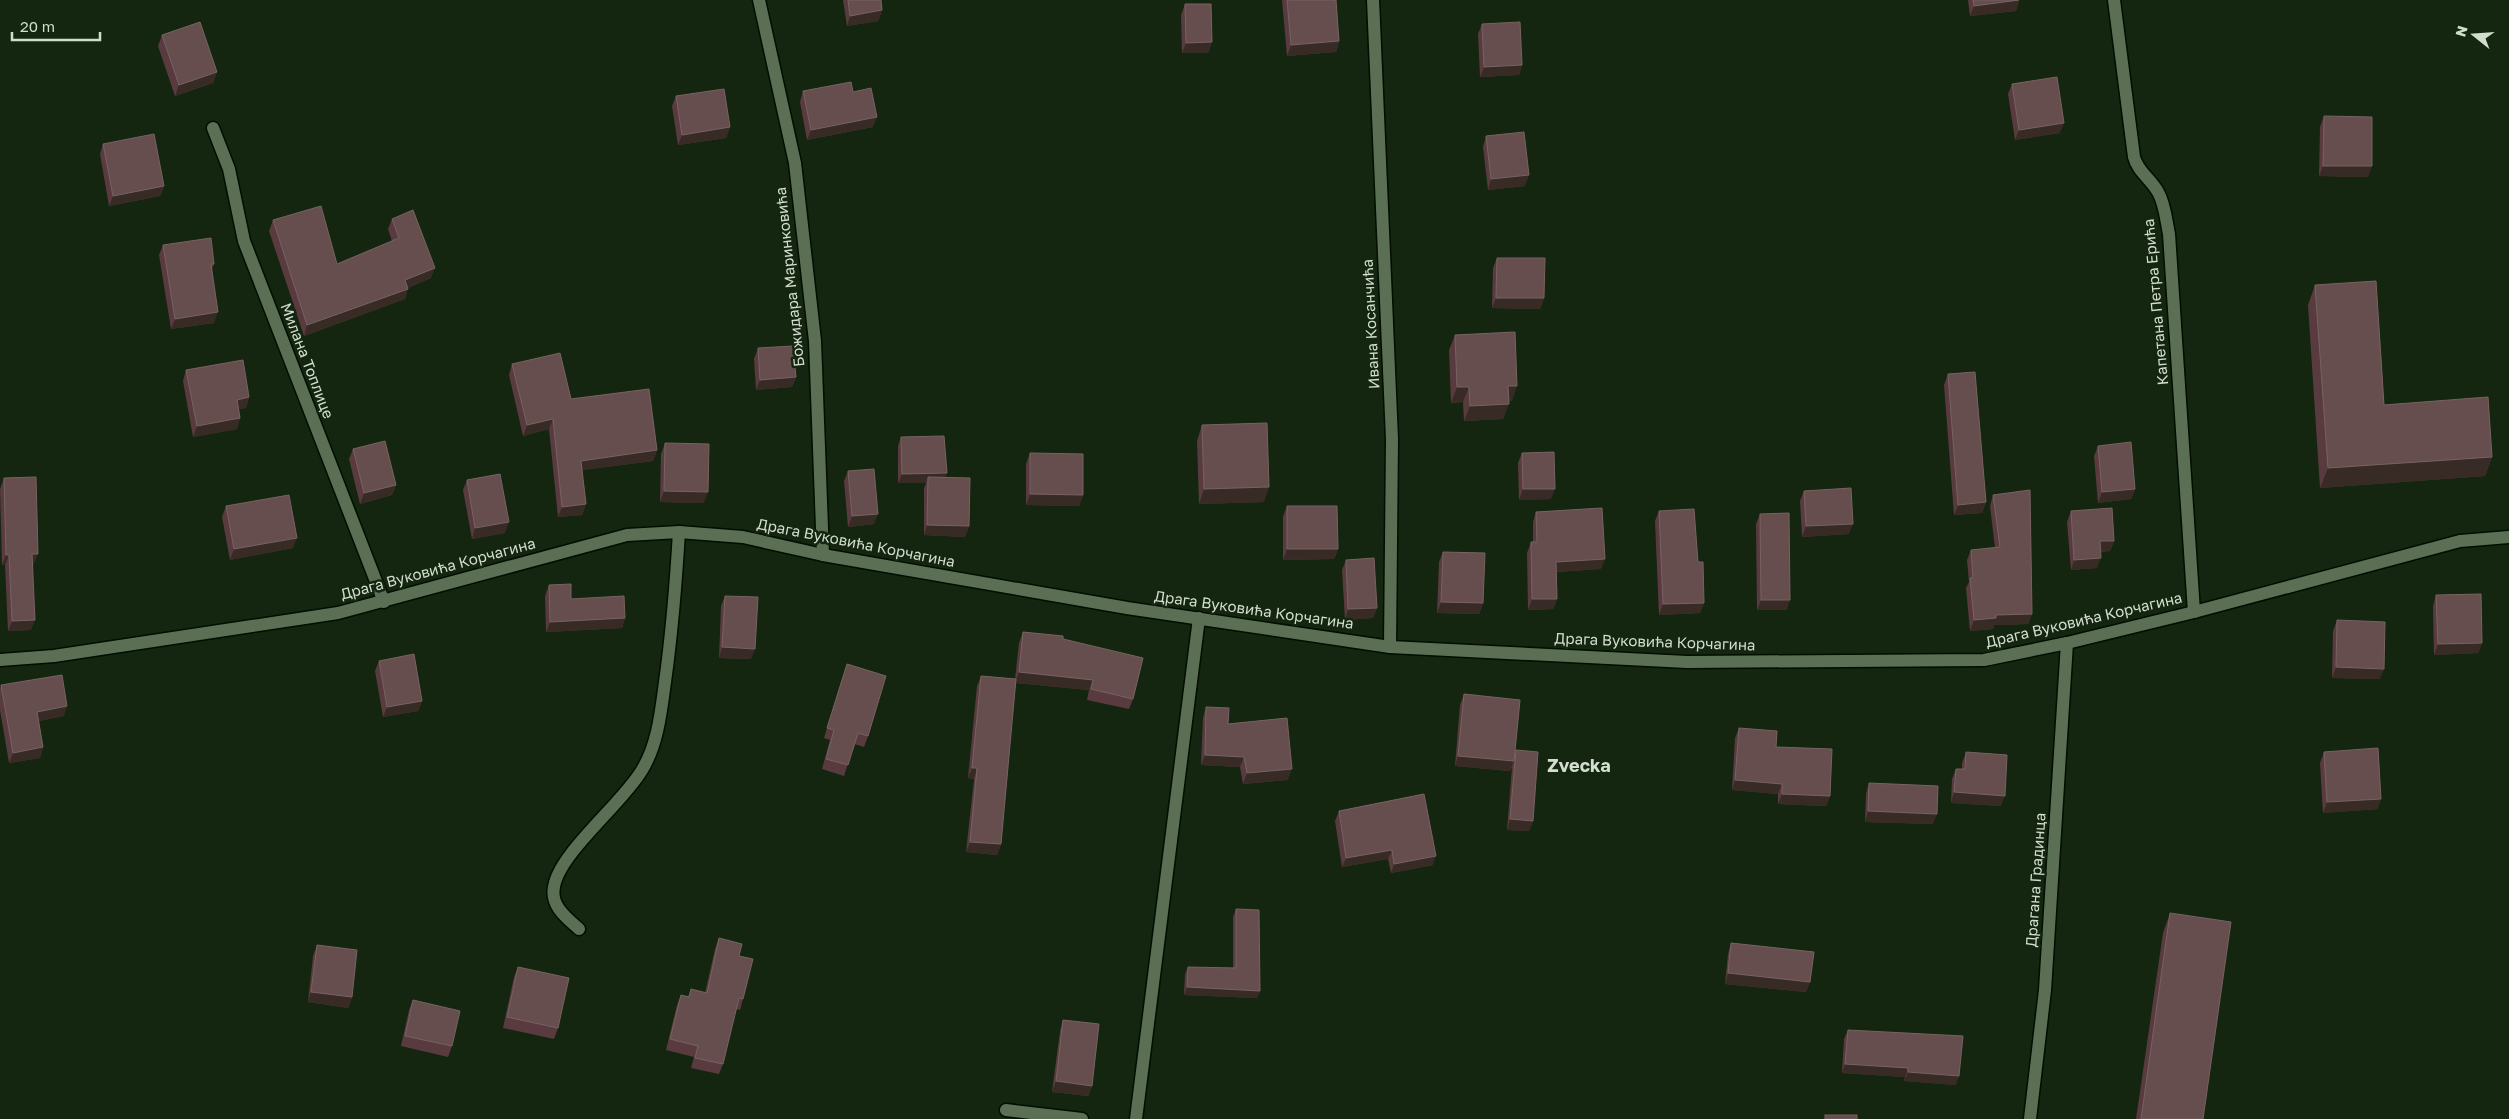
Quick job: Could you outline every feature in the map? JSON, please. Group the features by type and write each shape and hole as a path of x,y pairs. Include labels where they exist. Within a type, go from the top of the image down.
{"street":[{"name":"Божидара Маринковића","path":"759,0 795,163 815,342 823,555"},
{"name":"Ивана Косанчића","path":"1373,0 1392,439 1390,647"},
{"name":"Капетана Петра Ерића","path":"2114,0 2134,157 2141,174 2157,191 2162,202 2169,234 2194,612"},
{"name":"Милана Топлице","path":"213,128 229,169 244,241 384,602"},
{"name":"Драга Вуковића Корчагина","path":"0,660 54,656 318,616 384,602 627,535 679,532 743,537 823,555 1199,618 1390,647 1687,662 1984,660 2067,643 2194,612 2460,541 2509,537"},
{"path":"579,930 557,908 553,888 556,878 571,854 608,814 643,769 659,726 673,626 679,532"},
{"path":"1136,1119 1199,618"},
{"name":"Драгана Градинца","path":"2030,1119 2045,990 2067,643"},
{"path":"1006,1110 1082,1119"}],"building":[{"path":"848,0 881,0 882,10 850,16"},
{"path":"1287,0 1336,0 1339,41 1291,45"},
{"path":"1973,0 2019,0 1974,6"},
{"path":"1185,4 1211,4 1212,42 1186,43"},
{"path":"200,22 217,72 179,85 162,35"},
{"path":"1520,22 1522,65 1484,67 1482,24"},
{"path":"2057,77 2064,123 2019,130 2012,84"},
{"path":"851,82 853,92 871,88 877,117 811,130 803,91"},
{"path":"724,89 730,127 682,135 676,96"},
{"path":"2324,116 2372,117 2372,166 2323,166"},
{"path":"1524,132 1529,175 1491,179 1486,136"},
{"path":"154,134 164,186 113,196 103,144"},
{"path":"321,206 337,264 399,238 392,219 413,210 435,268 405,280 408,289 307,325 273,220"},
{"path":"211,238 214,264 211,264 218,312 175,319 163,245"},
{"path":"1497,258 1545,258 1544,298 1496,298"},
{"path":"2376,281 2384,405 2488,397 2492,457 2328,468 2315,285"},
{"path":"1515,332 1517,386 1508,386 1509,404 1470,406 1469,387 1457,387 1455,335"},
{"path":"793,346 796,377 760,380 758,348"},
{"path":"560,353 571,399 649,389 657,450 581,461 586,504 562,507 553,419 527,425 512,364"},
{"path":"243,360 249,397 237,400 240,418 197,426 186,370"},
{"path":"1975,372 1986,502 1958,505 1948,374"},
{"path":"1267,423 1269,487 1204,489 1202,425"},
{"path":"944,436 947,473 902,474 901,437"},
{"path":"385,441 396,485 364,493 353,449"},
{"path":"2131,442 2135,489 2102,492 2098,446"},
{"path":"665,443 709,444 708,492 664,491"},
{"path":"1554,452 1555,489 1523,489 1522,453"},
{"path":"1030,453 1083,454 1083,495 1030,494"},
{"path":"874,469 878,514 852,516 848,471"},
{"path":"500,474 509,522 475,528 467,480"},
{"path":"36,477 38,554 32,554 35,620 12,621 9,555 6,555 4,478"},
{"path":"928,477 970,478 969,526 927,525"},
{"path":"1851,488 1853,524 1806,526 1804,491"},
{"path":"2030,490 2032,614 1996,615 1996,618 1974,620 1970,578 1973,578 1971,550 2000,547 1993,495"},
{"path":"289,495 297,538 234,549 226,506"},
{"path":"1287,506 1337,506 1338,549 1287,549"},
{"path":"1602,508 1605,559 1556,562 1557,599 1532,599 1531,542 1537,542 1536,512"},
{"path":"2112,508 2114,541 2100,541 2101,558 2074,560 2071,511"},
{"path":"1694,509 1698,562 1703,562 1704,603 1663,604 1659,511"},
{"path":"1789,513 1790,600 1761,600 1760,514"},
{"path":"1443,552 1485,553 1483,603 1441,602"},
{"path":"1374,558 1377,608 1348,609 1346,560"},
{"path":"571,584 571,599 624,596 625,618 550,622 549,585"},
{"path":"2481,594 2482,643 2438,644 2436,595"},
{"path":"725,596 758,597 755,649 722,647"},
{"path":"2337,620 2385,622 2384,669 2336,667"},
{"path":"1023,632 1063,636 1063,639 1143,658 1133,699 1091,689 1093,680 1019,672"},
{"path":"414,654 422,701 387,707 379,661"},
{"path":"847,664 886,676 868,736 858,733 848,765 826,759 834,730 827,728"},
{"path":"62,675 67,706 37,712 43,747 13,753 1,685"},
{"path":"981,676 1016,679 1001,844 970,842 977,768 972,768"},
{"path":"1464,694 1520,700 1514,761 1458,756"},
{"path":"1206,707 1229,708 1228,724 1287,718 1292,769 1247,773 1244,757 1205,755"},
{"path":"1739,728 1777,731 1776,747 1832,749 1830,796 1782,794 1782,784 1735,780"},
{"path":"2378,748 2381,799 2327,802 2324,752"},
{"path":"1516,750 1538,752 1533,821 1510,819"},
{"path":"1966,752 2007,755 2005,796 1954,792 1956,769 1965,769"},
{"path":"1869,783 1938,786 1937,814 1868,811"},
{"path":"1424,794 1436,856 1394,864 1392,850 1346,858 1339,811"},
{"path":"1236,909 1259,910 1260,991 1187,987 1188,967 1236,968"},
{"path":"2170,913 2231,922 2203,1119 2141,1119"},
{"path":"719,938 742,944 739,956 753,959 743,999 739,998 723,1064 695,1058 698,1046 670,1039 681,995 689,997 691,989 707,993"},
{"path":"1731,943 1814,952 1810,982 1728,973"},
{"path":"317,945 357,950 352,997 311,992"},
{"path":"518,967 569,978 558,1028 507,1017"},
{"path":"413,1000 460,1011 452,1046 405,1036"},
{"path":"1063,1020 1099,1024 1092,1086 1056,1081"},
{"path":"1848,1030 1963,1036 1959,1076 1908,1072 1908,1068 1845,1064"},
{"path":"1825,1115 1857,1115 1857,1119 1825,1119"}],"district":[{"name":"Zvecka","path":"1579,766"}]}
